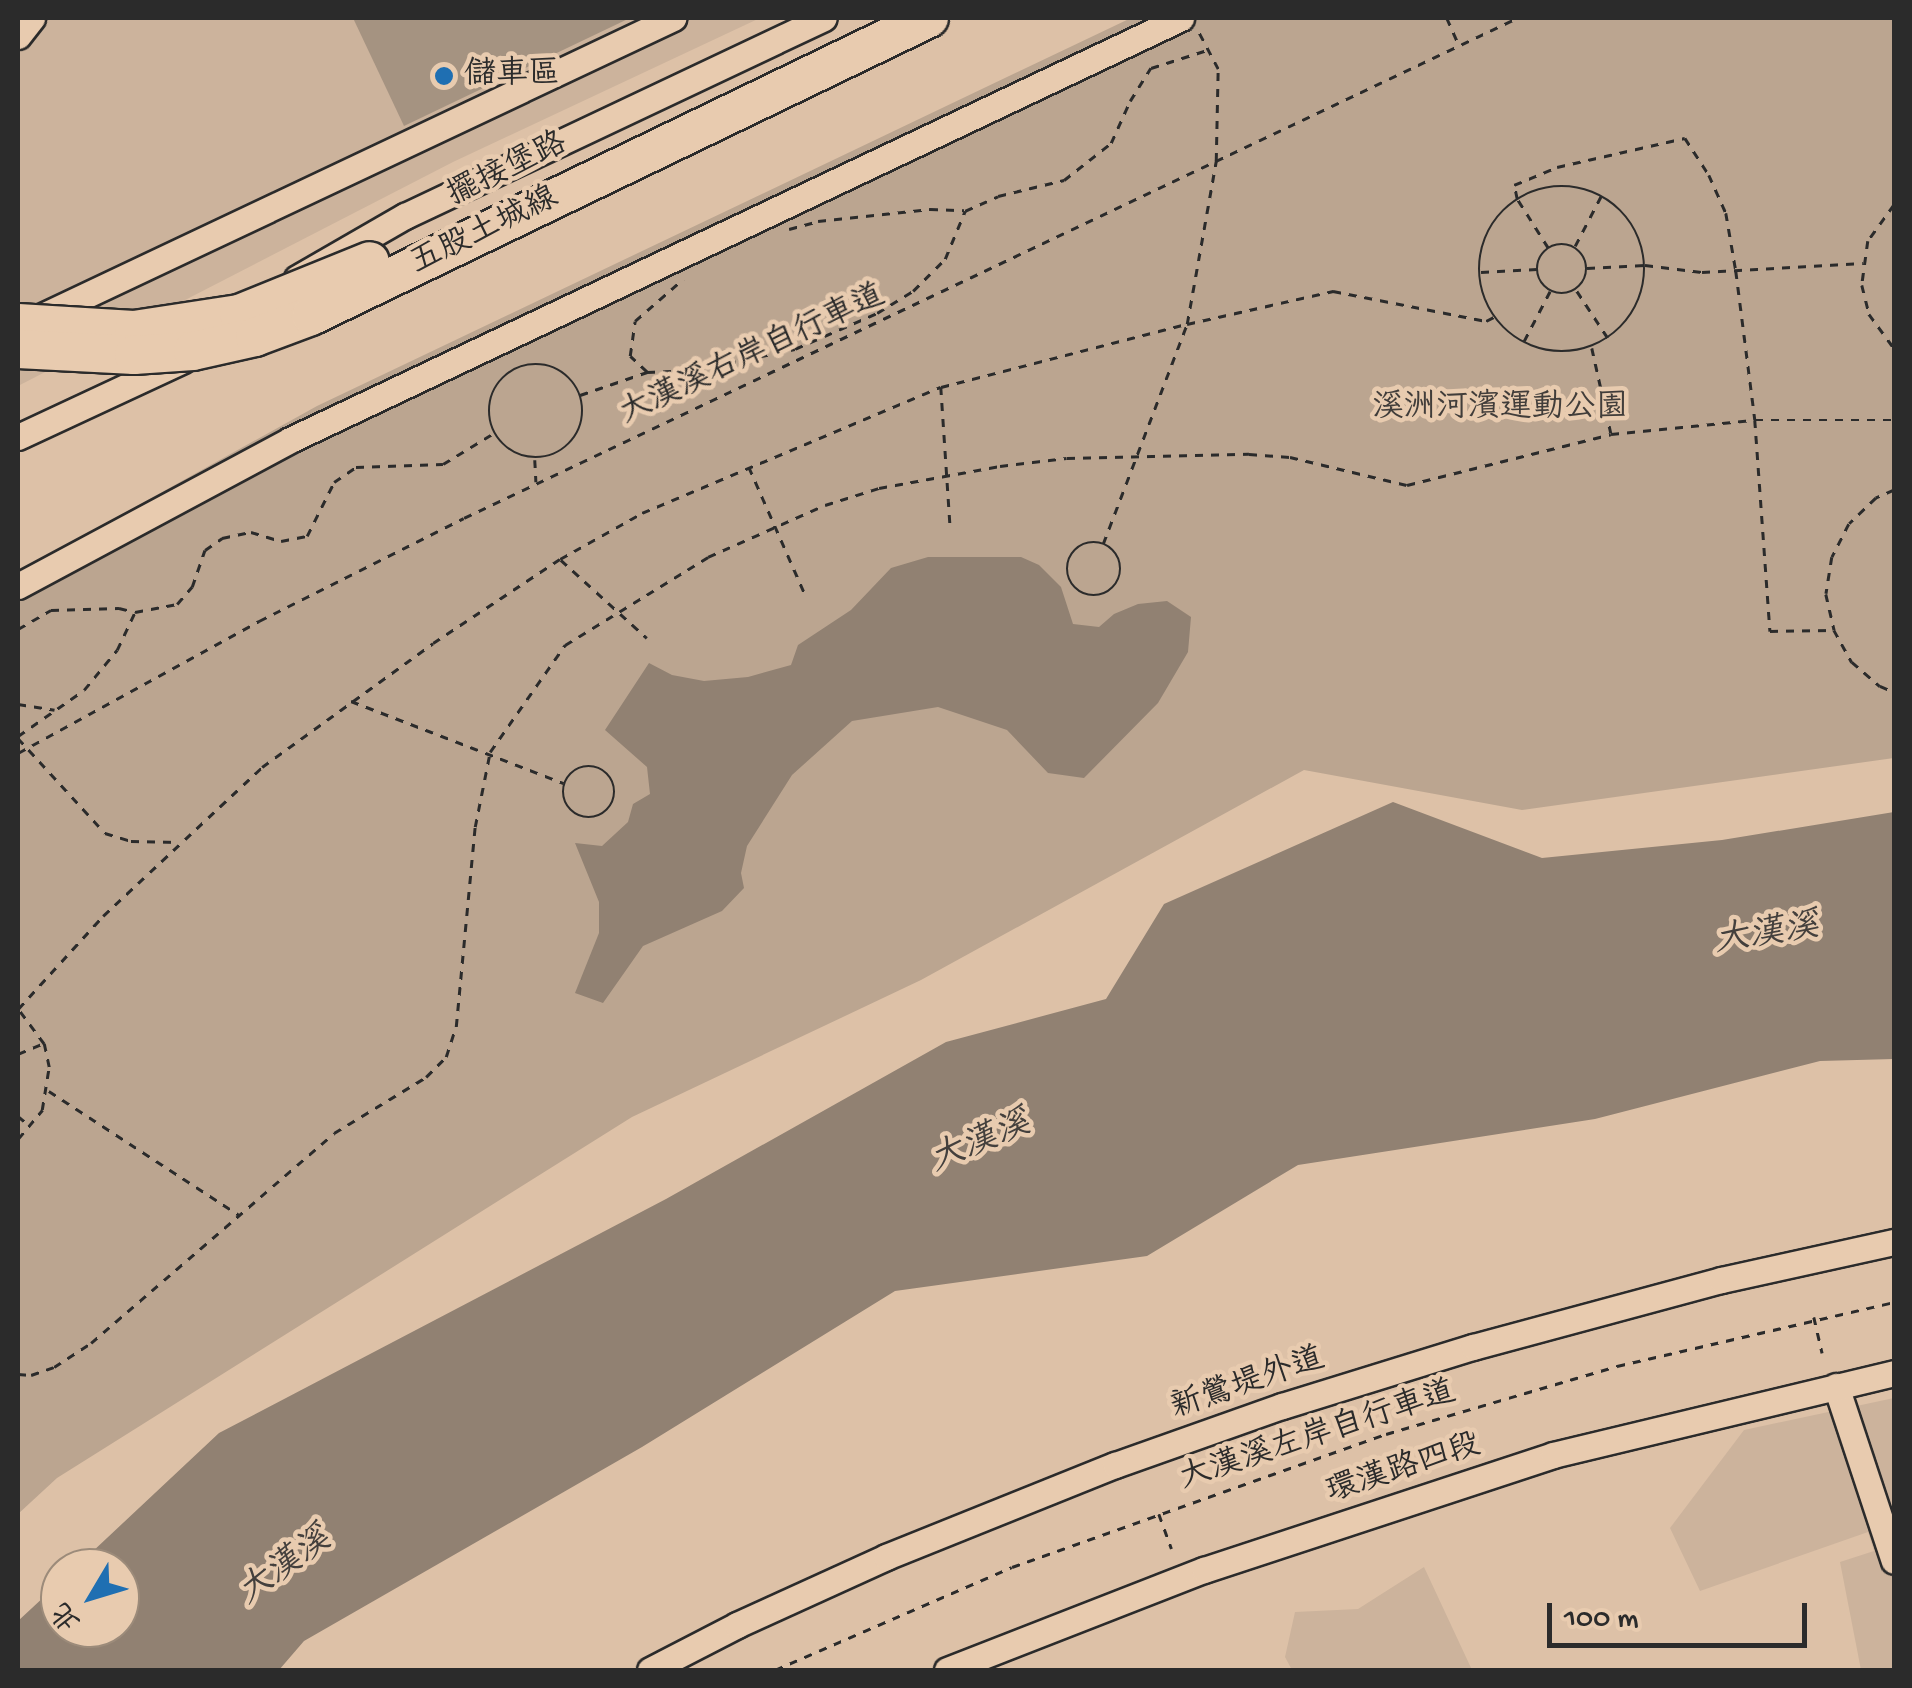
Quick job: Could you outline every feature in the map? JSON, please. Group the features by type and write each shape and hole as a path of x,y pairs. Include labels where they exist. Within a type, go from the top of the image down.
{"highway":[{"name":"五股土城線","path":"18,326 134,330 239,314 361,266 877,18"},
{"name":"五股土城線","path":"18,349 134,355 193,351 255,337 311,316 929,18"}],"street":[{"path":"18,36 32,18"},
{"path":"18,326 673,18"},
{"name":"擺接堡路","path":"142,378 330,256 404,216 822,18"},
{"name":"擺接堡路","path":"18,436 266,324 901,18"},
{"path":"18,586 290,440 1188,21"},
{"name":"新鶯堤外道","path":"650,1670 737,1625 886,1557 1116,1465 1282,1406 1473,1347 1721,1280 1894,1242"},
{"name":"環漢路四段","path":"947,1670 1204,1570 1553,1455 1894,1374"},
{"path":"1836,1386 1894,1561"}],"path":[{"path":"1447,18 1459,44"},
{"name":"大漢溪右岸自行車道","path":"18,753 259,621 536,484 1517,18"},
{"path":"1103,544 1188,324 1216,161 1218,69 1188,21"},
{"path":"784,230 818,221 965,210 998,196 1064,180 1111,143 1130,100 1151,68 1207,50"},
{"path":"1548,248 1517,199 1514,185 1557,167 1685,138 1709,175 1726,214 1736,271 1755,420 1770,631 1834,630"},
{"path":"1558,186 1601,196 1632,224 1645,265 1636,306 1608,338 1592,347 1546,350 1524,342 1494,317 1479,272 1488,231 1517,199 1558,186"},
{"path":"1574,248 1601,196"},
{"path":"1894,204 1868,241 1863,263 1869,314 1894,348"},
{"path":"580,394 647,372 697,370 752,360 795,349 841,330 913,291 945,259 965,210"},
{"path":"1548,248 1574,248"},
{"path":"1537,269 1548,248"},
{"path":"1574,248 1587,268"},
{"path":"1587,268 1645,265 1736,271 1863,263"},
{"path":"1576,290 1587,268"},
{"path":"1479,272 1537,269"},
{"path":"1537,269 1550,291 1559,294 1576,290"},
{"path":"647,372 630,356 635,321 692,271"},
{"path":"1576,290 1608,338"},
{"path":"1524,342 1550,291"},
{"path":"18,1139 31,1127 48,1090 44,1044 18,1008 103,916 262,768 352,701 560,559 642,513 941,387 1188,324 1333,292 1486,321 1494,317"},
{"path":"841,330 844,338"},
{"path":"1592,347 1611,434"},
{"path":"547,364 573,381 580,394 581,425 574,439 550,456 518,455 494,433 489,403 494,388 516,367 547,364"},
{"path":"941,387 950,524"},
{"path":"18,1374 31,1375 54,1367 91,1343 334,1133 426,1077 446,1058 456,1027 475,827 490,752 565,646 708,557 775,526 879,488 947,474 1067,458 1249,454 1327,466 1407,486 1611,434 1755,420 1894,420"},
{"path":"18,629 51,610 118,608 135,612 177,604 192,587 205,550 222,538 251,532 282,542 308,536 334,482 356,467 443,464 494,433"},
{"path":"534,458 536,484"},
{"path":"748,466 805,594"},
{"path":"1894,490 1876,498 1848,524 1832,557 1826,594 1834,630 1852,662 1880,686 1894,692"},
{"path":"1086,543 1103,544 1117,554 1118,580 1098,595 1080,592 1067,570 1072,554 1086,543"},
{"path":"560,559 647,638"},
{"path":"135,612 117,650 84,690 18,737 24,749 105,833 131,841 181,842"},
{"path":"352,701 564,783"},
{"path":"18,704 56,710"},
{"path":"592,766 613,780 616,797 600,817 583,818 568,808 564,783 574,770 592,766"},
{"path":"18,1054 44,1044"},
{"path":"48,1090 240,1216"},
{"path":"18,1116 31,1127"},
{"name":"大漢溪左岸自行車道","path":"775,1670 1012,1567 1386,1434 1616,1366 1894,1302"},
{"path":"1814,1318 1822,1354"},
{"path":"1159,1514 1172,1550"}],"shaded area":[{"path":"18,18 760,18 453,162 18,386"},
{"path":"1894,1398 1894,1670 1861,1670 1840,1562 1874,1551 1868,1532 1700,1591 1670,1528 1744,1430"},
{"path":"1424,1567 1472,1670 1292,1670 1285,1657 1295,1612 1358,1609"}],"green space":[{"name":"溪洲河濱運動公園","path":"1131,18 1894,18 1894,758 1522,810 1304,770 921,980 632,1117 57,1478 18,1514 18,572 317,406"}],"water":[{"path":"928,557 1021,557 1039,565 1061,587 1073,624 1099,627 1114,614 1138,604 1167,601 1191,617 1188,652 1158,703 1084,778 1048,773 1007,730 938,707 852,721 792,775 747,846 741,873 744,888 722,911 643,946 603,1003 575,993 599,933 599,902 575,843 602,846 628,822 633,804 650,794 647,767 605,730 649,663 672,675 704,681 748,677 791,665 798,645 851,610 891,568"},
{"name":"大漢溪","path":"1393,802 1542,858 1722,840 1894,812 1894,1059 1820,1061 1595,1119 1298,1165 1147,1256 895,1291 642,1447 304,1641 279,1670 18,1670 18,1621 40,1601 40,1648 140,1648 140,1548 96,1548 219,1433 666,1199 946,1042 1106,999 1164,904"}],"building":[{"name":"儲車區","path":"353,18 630,18 404,126"}],"place":[{"name":"儲車區","path":"444,76"}]}
